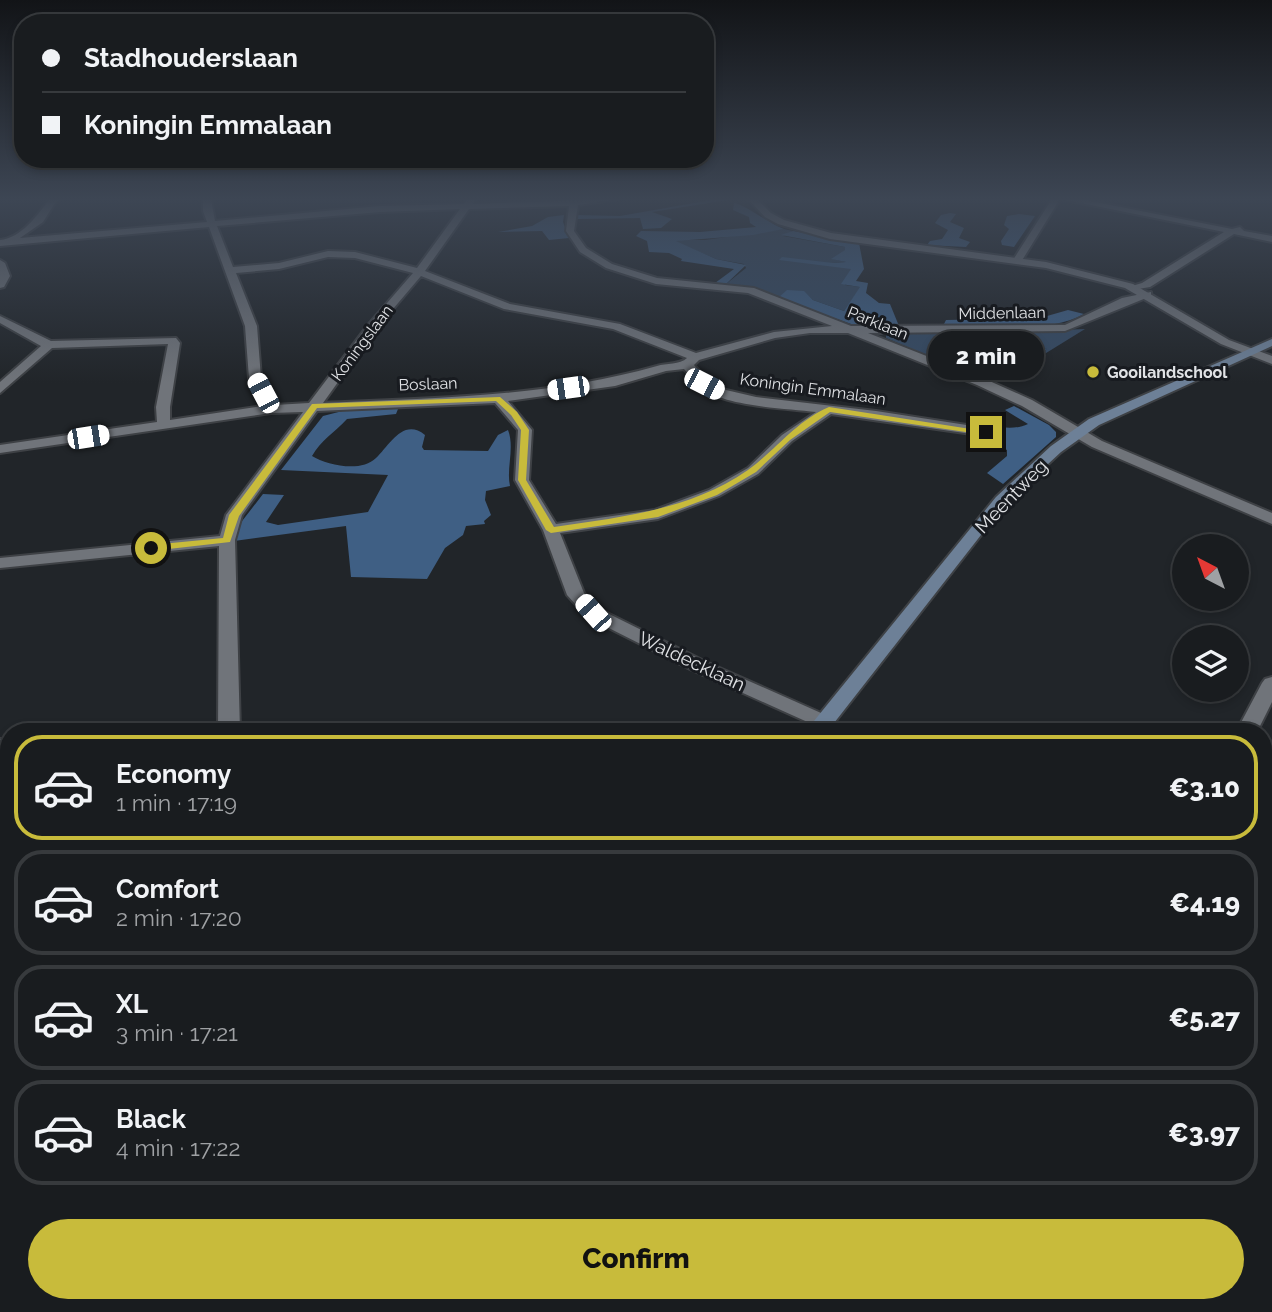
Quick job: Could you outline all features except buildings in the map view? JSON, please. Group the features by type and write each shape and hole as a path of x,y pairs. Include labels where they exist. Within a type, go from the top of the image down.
{"main road":[{"name":"Meentweg","path":"822,723 1001,500 1056,449 1094,422 1272,342"}],"street":[{"path":"228,260 251,326 255,378 271,409"},
{"name":"Koningin Emmalaan","path":"232,270 279,266 300,260"},
{"name":"Koningin Emmalaan","path":"368,260 419,272 508,307 616,326 691,361 704,384 722,393 756,401 986,432"},
{"name":"Koningslaan","path":"229,723 227,540 234,515 372,327 428,260"},
{"name":"Parklaan","path":"600,260 609,266 656,281 750,290 981,382 1027,403 1097,444 1272,519"},
{"path":"1019,260 1073,270 1141,291 1197,327 1248,352 1272,360"},
{"name":"Middenlaan","path":"850,329 1065,328 1083,324 1141,291 1146,285 1186,260"},
{"path":"0,263 5,276 0,285"},
{"path":"0,319 49,345 172,340 174,343 163,407 164,425"},
{"name":"Boslaan","path":"0,449 271,409 498,398 615,382 774,335 810,330 850,329"},
{"path":"0,388 6,379 49,345"},
{"name":"Waldecklaan","path":"498,398 525,430 522,480 551,530 576,595 593,613 811,723"},
{"path":"551,530 658,514 714,494 753,471 787,438 829,409"},
{"path":"0,563 227,540"},
{"path":"1251,723 1272,683"}],"shaded area":[{"path":"722,260 746,265 726,284 715,283 734,269 681,261"},
{"path":"723,260 838,260 846,262 833,263 852,269 845,285 861,287 844,311 813,300 804,292 778,298 749,288 726,284 746,268 744,264"},
{"path":"781,260 846,262 837,260 862,260 864,269 856,281 868,283 866,293 879,303 890,304 899,326 851,324 778,298 787,290 804,291 813,300 844,311 860,287 841,284 851,269"},
{"path":"1068,310 1084,314 1070,320 1035,327 943,326 946,320 1040,318"},
{"path":"1085,329 1017,371 1018,356 1036,356 1047,349 1014,341 999,332"},
{"path":"967,332 982,342 1011,346 993,354 988,361 977,361 968,373 886,338 886,335"},
{"path":"967,332 999,332 1014,341 1047,349 1036,356 1018,356 1017,371 991,383 968,373 974,362 988,361 993,354 1011,346 982,342"},
{"path":"1014,406 1049,425 1056,432 1056,437 1003,484 987,473 1007,456 1007,450 983,438 988,433 963,427 979,425 1012,428 1028,424 1005,410"},
{"path":"350,409 398,409 396,414 347,419 312,456 335,465 370,463 397,435 410,429 425,435 422,447 424,450 488,451 498,435 508,430 510,437 510,486 486,491 485,500 491,515 484,521 485,524 466,526 463,535 445,548 427,579 351,577 346,526 234,541 239,525 263,494 284,495 266,522 278,525 368,512 388,475 281,470 323,416"}],"place":[{"name":"Gooilandschool","path":"1093,372"}],"route":[{"path":"151,548 227,540 234,515 315,405 498,398 525,430 522,480 551,530 658,514 714,494 753,471 787,438 829,409 986,432"}]}
